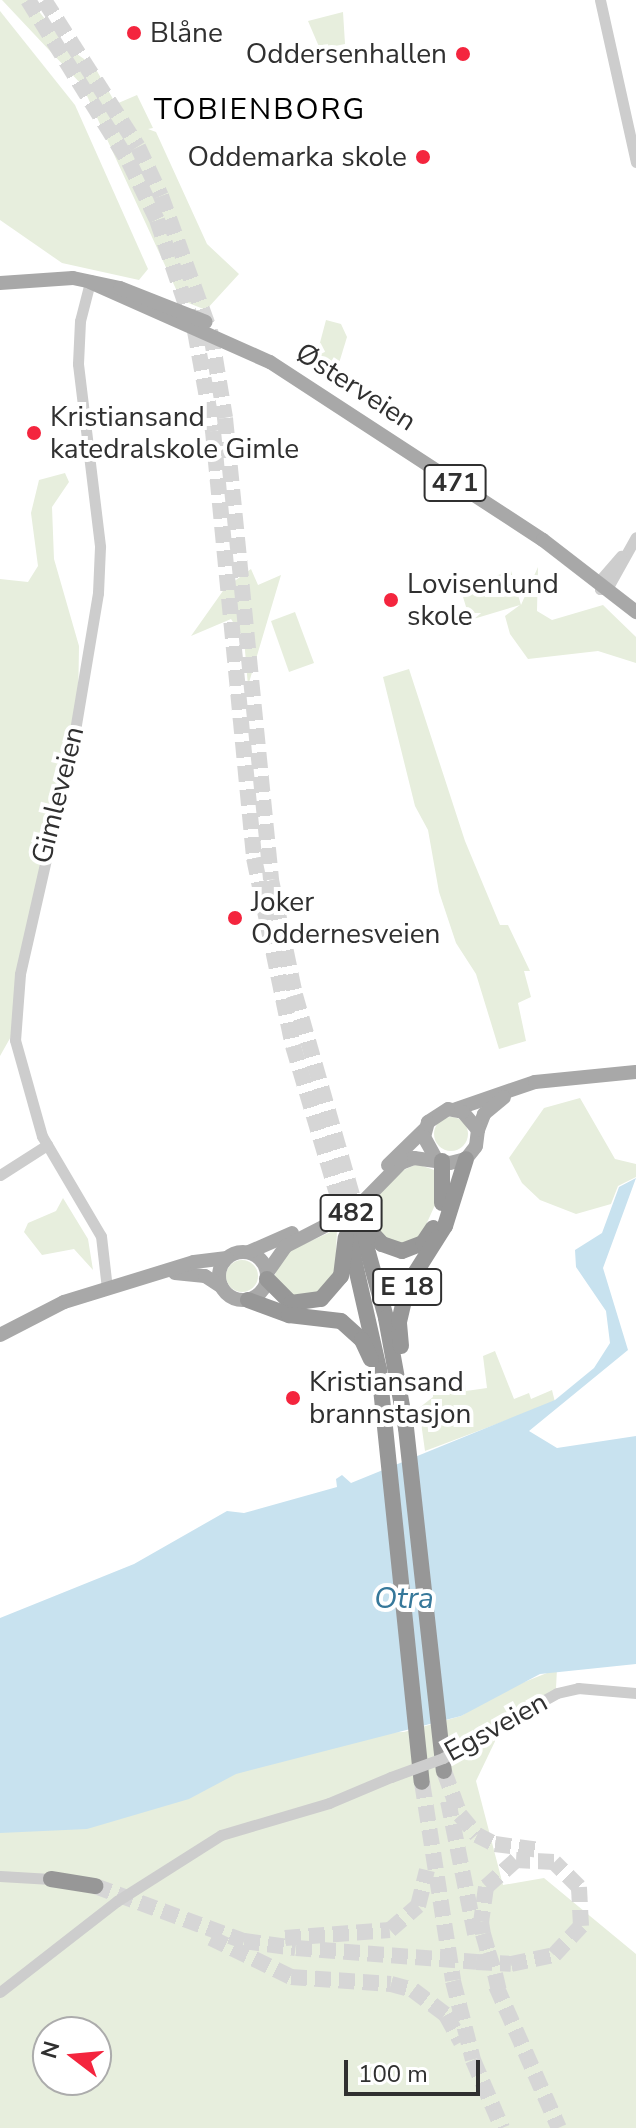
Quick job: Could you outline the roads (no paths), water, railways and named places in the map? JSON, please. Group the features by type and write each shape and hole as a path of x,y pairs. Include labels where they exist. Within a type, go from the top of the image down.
{"highway":[{"name":"E 18","path":"352,1220 382,1244 395,1250 423,1243 444,1199 439,1159"},
{"name":"E 18","path":"444,1771 406,1428 399,1333 404,1297 445,1226 466,1159"},
{"name":"E 18","path":"352,1220 386,1318 406,1428"},
{"name":"E 18","path":"267,1276 291,1303 321,1299 341,1276 352,1220"},
{"name":"E 18","path":"352,1220 372,1325 422,1782"},
{"name":"E 18","path":"248,1300 289,1315 334,1318 356,1332 370,1357 385,1435"},
{"path":"51,1879 94,1889"}],"main road":[{"name":"471","path":"0,283 64,277 90,282"},
{"name":"Østerveien","path":"90,282 183,312 247,348 600,583 636,612"},
{"name":"Østerveien","path":"600,583 636,624"},
{"name":"482","path":"167,1273 193,1273 222,1287 232,1298 248,1300 262,1291 267,1276 286,1246 354,1211 401,1163 466,1159 476,1146 478,1130 493,1104 517,1092 636,1072"},
{"name":"482","path":"0,1335 64,1302 167,1273 194,1262 249,1252 351,1206 440,1111 456,1109 535,1082 618,1075"},
{"path":"456,1109 470,1116 478,1130"},
{"path":"425,1129 426,1145 439,1159"},
{"path":"249,1252 263,1261 267,1276"},
{"path":"222,1287 219,1272 227,1258"}],"street":[{"path":"600,0 636,162"},
{"name":"Gimleveien","path":"90,282 80,321 78,364 100,547 98,593 74,736 20,974 15,1024 20,1069 50,1150 95,1223 104,1247 107,1289"},
{"path":"600,583 635,539"},
{"path":"0,1175 50,1150"},
{"name":"Egsveien","path":"0,1992 117,1901 221,1835 329,1803 361,1787 443,1758 557,1693 578,1688 636,1693"},
{"path":"0,1876 51,1879"}],"water":[{"name":"Otra","path":"636,1178 603,1268 628,1350 529,1431 557,1448 636,1436 636,1664 540,1674 461,1716 236,1774 189,1799 87,1829 0,1833 0,1618 134,1564 227,1511 244,1513 337,1487 336,1479 342,1475 351,1483 555,1400 594,1368 610,1343 606,1311 576,1267 575,1250 602,1233 619,1187"}],"tunnel":[{"path":"28,0 129,162 157,220 195,331 213,431 254,858 293,1046 346,1224"},
{"path":"44,0 138,147 161,196 211,334 225,418 271,880 295,995 358,1216"},
{"path":"444,1771 460,1815 477,1835 495,1844 540,1850"},
{"path":"422,1782 453,1981 473,2060 502,2128"},
{"path":"448,1801 475,1934"},
{"path":"95,1886 244,1941 296,1948 476,1962 511,1964 554,1955 581,1926 579,1887 554,1862 516,1860 486,1887 481,1922 483,1934 488,1952 495,1974 500,1996"},
{"path":"285,1938 390,1930 418,1906 427,1870"},
{"path":"211,1938 291,1977 391,1984 413,1990 446,2015 461,2042"},
{"path":"496,1986 559,2128"}],"place":[{"name":"Blåne","path":"134,33"},
{"name":"Oddersenhallen","path":"463,54"},
{"name":"Oddemarka skole","path":"423,157"},
{"name":"Kristiansand katedralskole Gimle","path":"34,433"},
{"name":"Lovisenlund skole","path":"391,600"},
{"name":"Joker Oddernesveien","path":"235,918"},
{"name":"Kristiansand brannstasjon","path":"293,1398"}],"district":[{"name":"TOBIENBORG","path":"260,110"}]}
